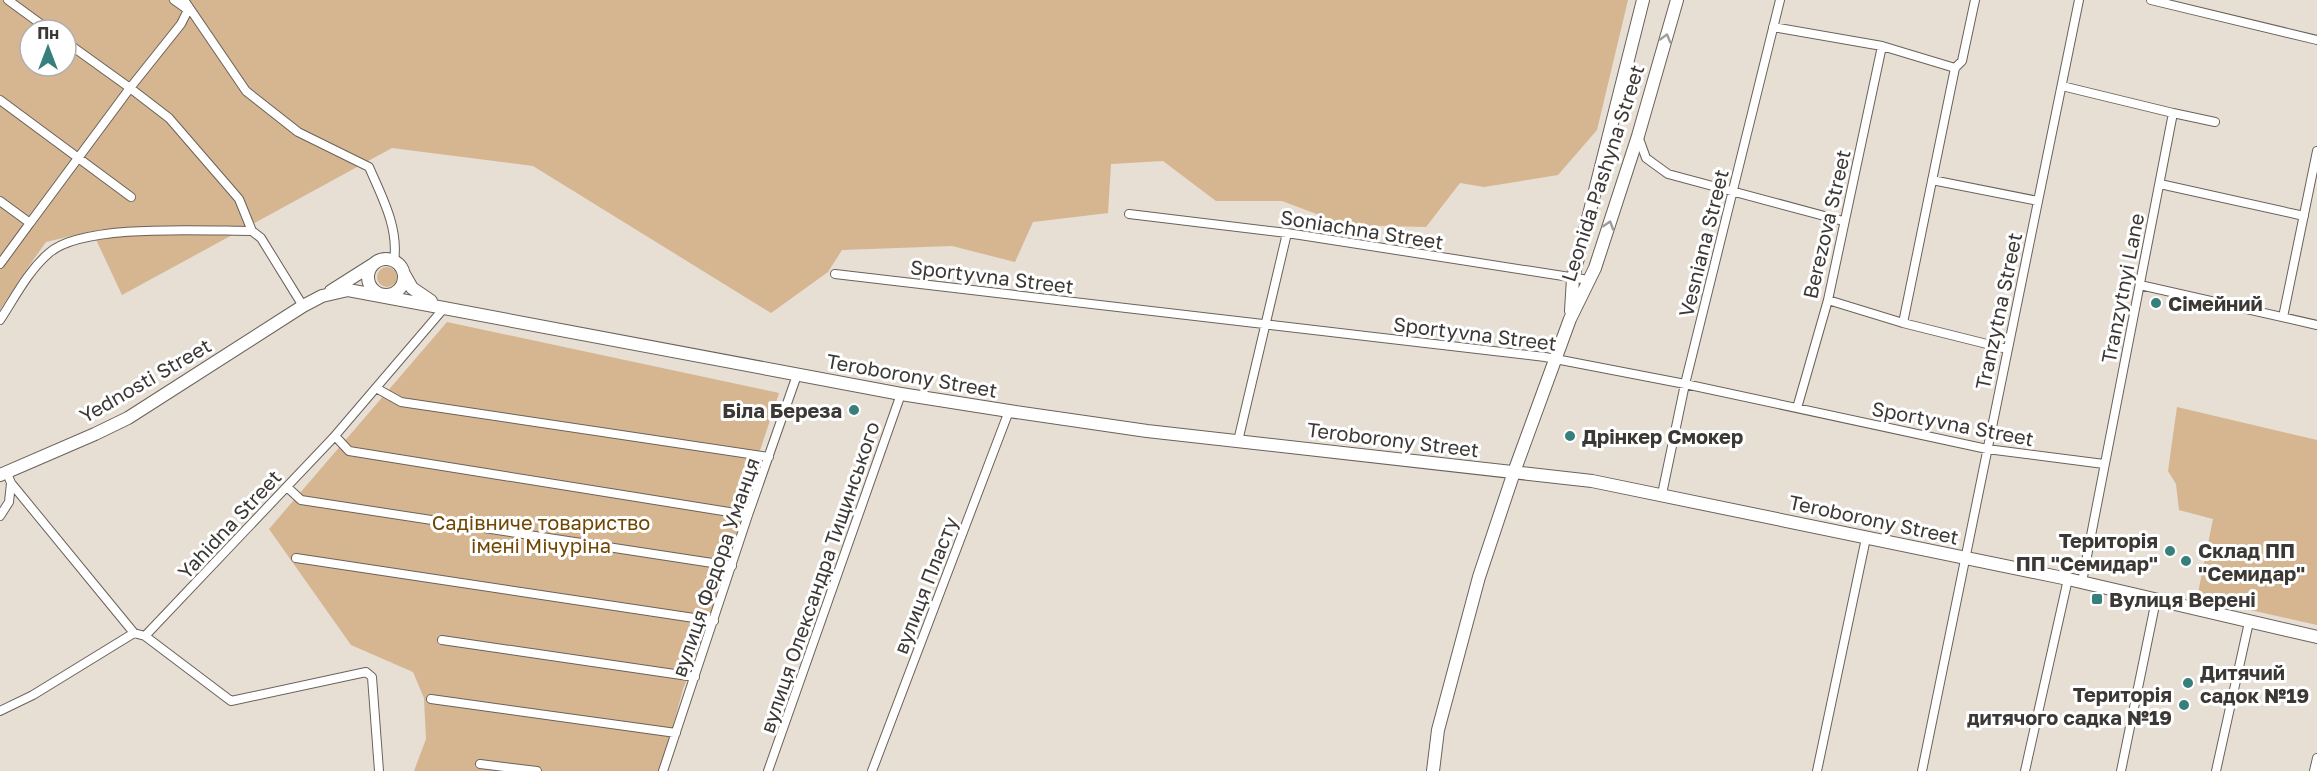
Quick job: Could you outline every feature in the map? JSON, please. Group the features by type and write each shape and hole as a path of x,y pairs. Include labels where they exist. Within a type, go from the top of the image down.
{"main road":[{"name":"Leonida Pashyna Street","path":"1570,318 1573,278 1643,0"},
{"name":"Leonida Pashyna Street","path":"1570,318 1590,280 1638,136 1677,0"},
{"path":"322,296 381,260 394,261 401,267 407,282 417,293 445,307"},
{"path":"373,264 368,276 369,284 381,295 390,295 398,291 403,283 404,274"},
{"name":"Yednosti Street","path":"6,477 128,418 322,296 348,290 459,310"},
{"name":"Teroborony Street","path":"459,310 797,375 1009,411 1238,441 1592,481 2082,582 2317,637"},
{"path":"1432,771 1438,730 1469,608 1514,472 1570,318"}],"street":[{"path":"8,0 33,18"},
{"path":"0,264 130,88 181,24 188,10 174,0"},
{"path":"184,0 246,91 298,132 369,167 388,212 397,243 394,261"},
{"name":"Vesniana Street","path":"1662,494 1685,384 1780,0"},
{"path":"1903,322 1955,68 1962,61 1975,0"},
{"name":"Tranzytna Street","path":"1922,771 2079,0"},
{"path":"2151,0 2184,4 2317,40"},
{"path":"1773,27 1882,46 1955,68"},
{"name":"Berezova Street","path":"1797,408 1827,300 1882,46"},
{"path":"78,51 169,118 239,199 252,231 261,238 303,306"},
{"path":"2062,86 2215,122"},
{"path":"0,100 131,197"},
{"name":"Tranzytnyi Lane","path":"2082,582 2173,113"},
{"path":"1638,136 1646,158 1668,174 1844,221"},
{"path":"2283,317 2317,151"},
{"path":"1932,180 2038,201"},
{"path":"2160,184 2304,216"},
{"path":"0,201 30,223"},
{"name":"Soniachna Street","path":"1129,214 1287,233 1590,280"},
{"path":"0,320 32,272 48,253 71,240 120,233 184,230 252,231"},
{"path":"1238,441 1287,233"},
{"name":"Sportyvna Street","path":"835,274 1557,359 1987,449 2104,464"},
{"path":"2140,285 2317,325"},
{"path":"1827,300 2007,349"},
{"name":"Yahidna Street","path":"145,636 335,436 445,307"},
{"name":"вулиця Федора Уманця","path":"663,771 797,375"},
{"path":"376,388 401,402 769,457"},
{"name":"вулиця Олександра Тищинського","path":"768,771 901,394"},
{"name":"вулиця Пласту","path":"872,771 1009,411"},
{"path":"335,436 349,452 748,515"},
{"path":"0,516 9,502 6,477"},
{"path":"6,477 134,633 145,636 231,701 366,672 372,676 379,768 388,771"},
{"path":"287,487 302,500 732,566"},
{"path":"1817,771 1866,538"},
{"path":"296,558 714,621"},
{"path":"2025,771 2068,579"},
{"path":"2121,771 2156,600"},
{"path":"2216,771 2249,622"},
{"path":"0,711 33,695 134,633"},
{"path":"442,640 695,677"},
{"path":"431,699 676,733"},
{"path":"2314,771 2317,758"},
{"path":"480,764 537,771"}],"green space":[{"path":"0,0 1628,0 1597,130 1558,175 1484,187 1460,183 1426,227 1346,225 1282,201 1216,201 1163,161 1111,164 1108,213 1033,222 1015,262 952,246 842,250 828,272 771,313 533,166 392,148 122,295 92,231 46,242 0,310"},
{"path":"383,267 391,267 397,273 397,281 391,287 383,287 377,281 377,273"},
{"name":"Садівниче товариство імені Мічуріна","path":"447,322 779,393 740,511 744,520 714,613 683,689 661,771 414,771 426,739 424,698 413,672 351,645 269,529"},
{"path":"2177,407 2317,440 2317,625 2197,598 2213,519 2179,510 2176,484 2168,471"}],"place":[{"name":"Сімейний","path":"2156,303"},
{"name":"Біла Береза","path":"854,410"},
{"name":"Дрінкер Смокер","path":"1570,436"},
{"name":"Територія ПП \"Семидар\"","path":"2170,551"},
{"name":"Склад ПП \"Семидар\"","path":"2186,561"},
{"name":"Вулиця Верені","path":"2097,599"},
{"name":"Дитячий садок №19","path":"2188,683"},
{"name":"Територія дитячого садка №19","path":"2184,705"}]}
